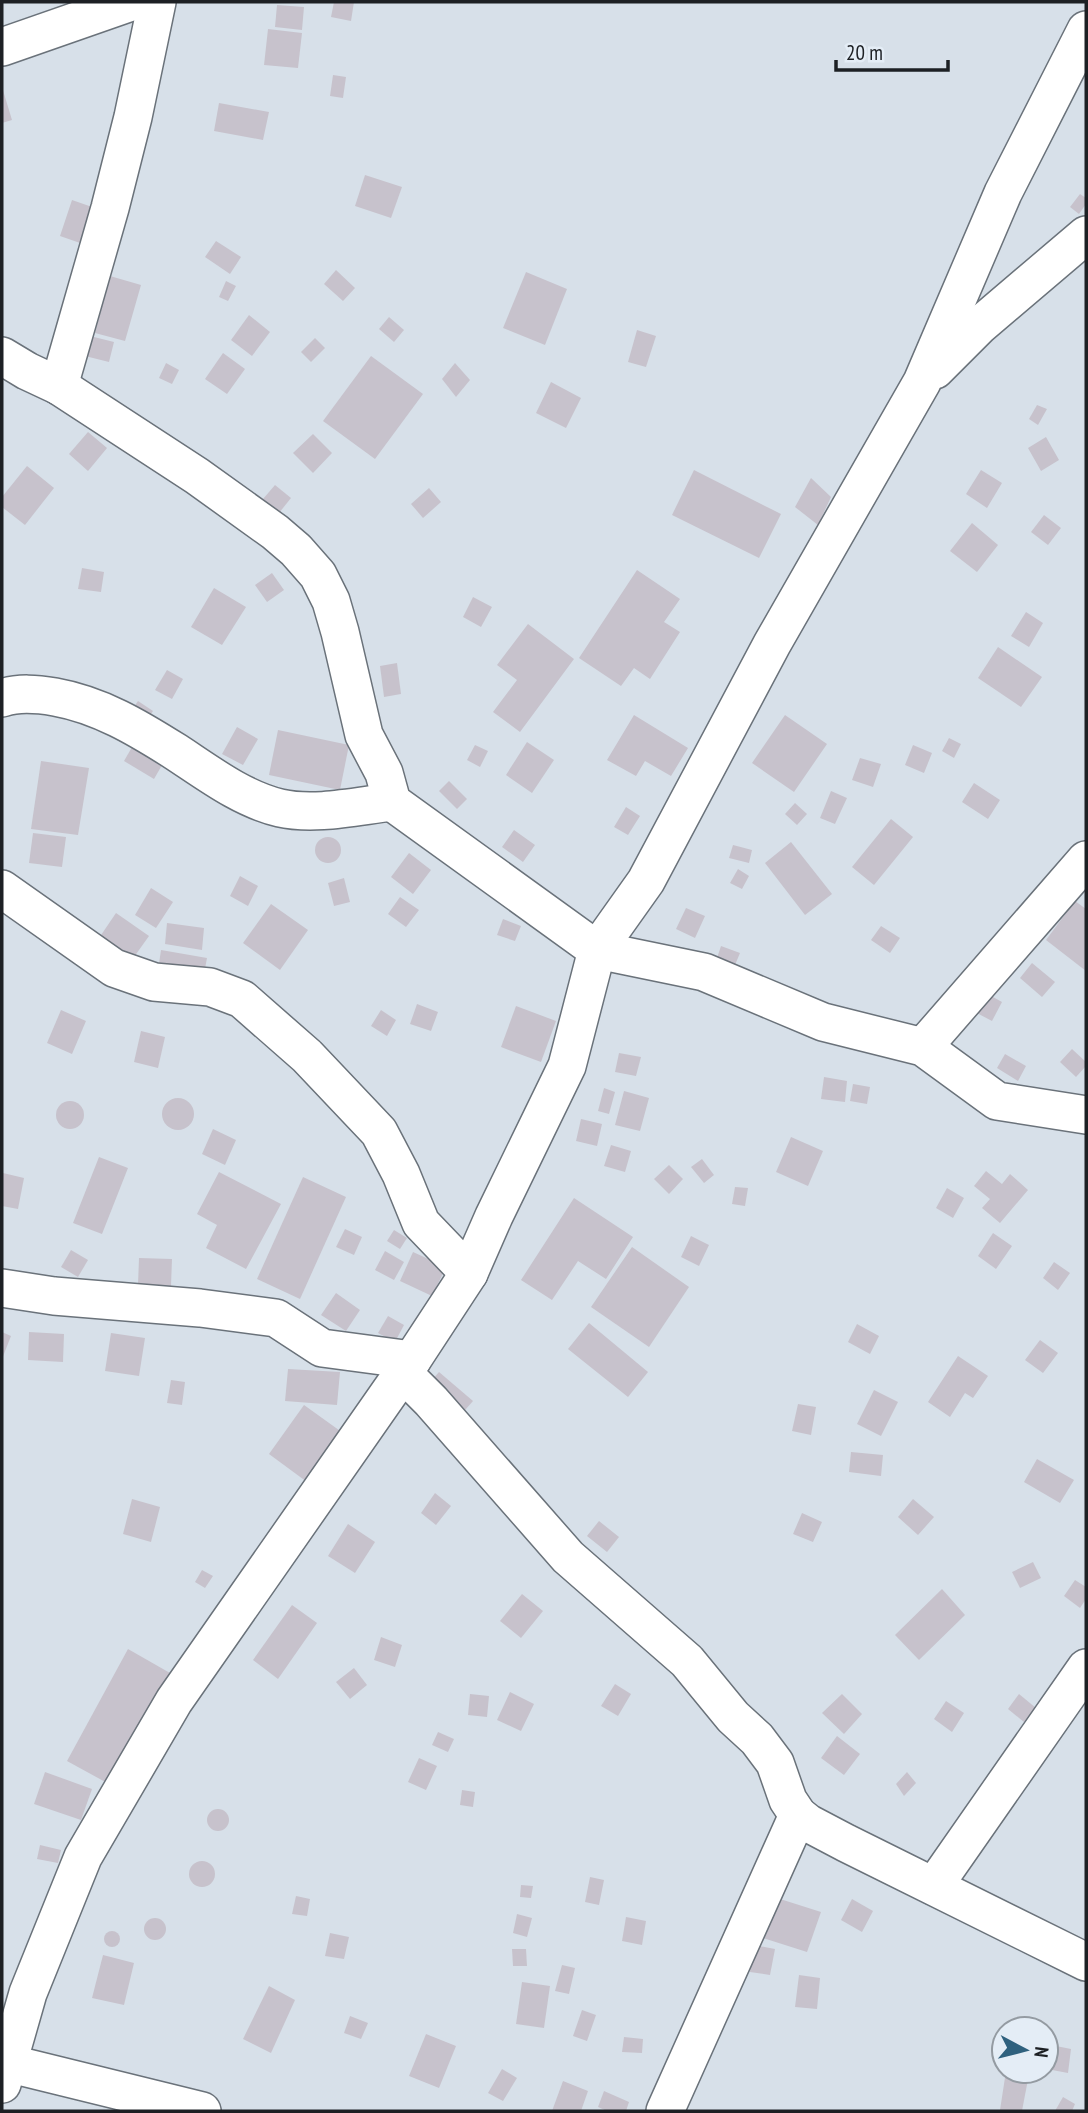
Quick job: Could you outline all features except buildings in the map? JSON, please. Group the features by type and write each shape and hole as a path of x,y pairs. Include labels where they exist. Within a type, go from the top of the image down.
{"street":[{"path":"2,47 131,2"},
{"path":"59,386 133,117 157,2"},
{"path":"202,2111 6,2054 83,1857 167,1713 469,1273 567,1066 597,950 646,881 772,644 922,382 1003,193 1086,30"},
{"path":"922,382 979,326 1086,236"},
{"path":"4,365 59,386 186,469 296,550 318,575 331,601 364,735 384,773 392,802 597,950 704,972 823,1022 923,1047 997,1101 1086,1115"},
{"path":"2,698 12,694 41,694 73,700 108,712 209,775 250,797 280,808 310,811 392,802"},
{"path":"923,1047 1086,860"},
{"path":"2,889 114,968 154,982 210,987 242,999 307,1056 379,1132 401,1174 421,1223 469,1273"},
{"path":"2,1288 54,1296 200,1308 276,1318 322,1348 407,1366 431,1401 568,1556 612,1598 687,1661 733,1717 757,1739 775,1763 788,1800 797,1815 808,1823 1086,1962"},
{"path":"934,1886 1043,1734 1086,1668"},
{"path":"665,2111 797,1815"}]}
